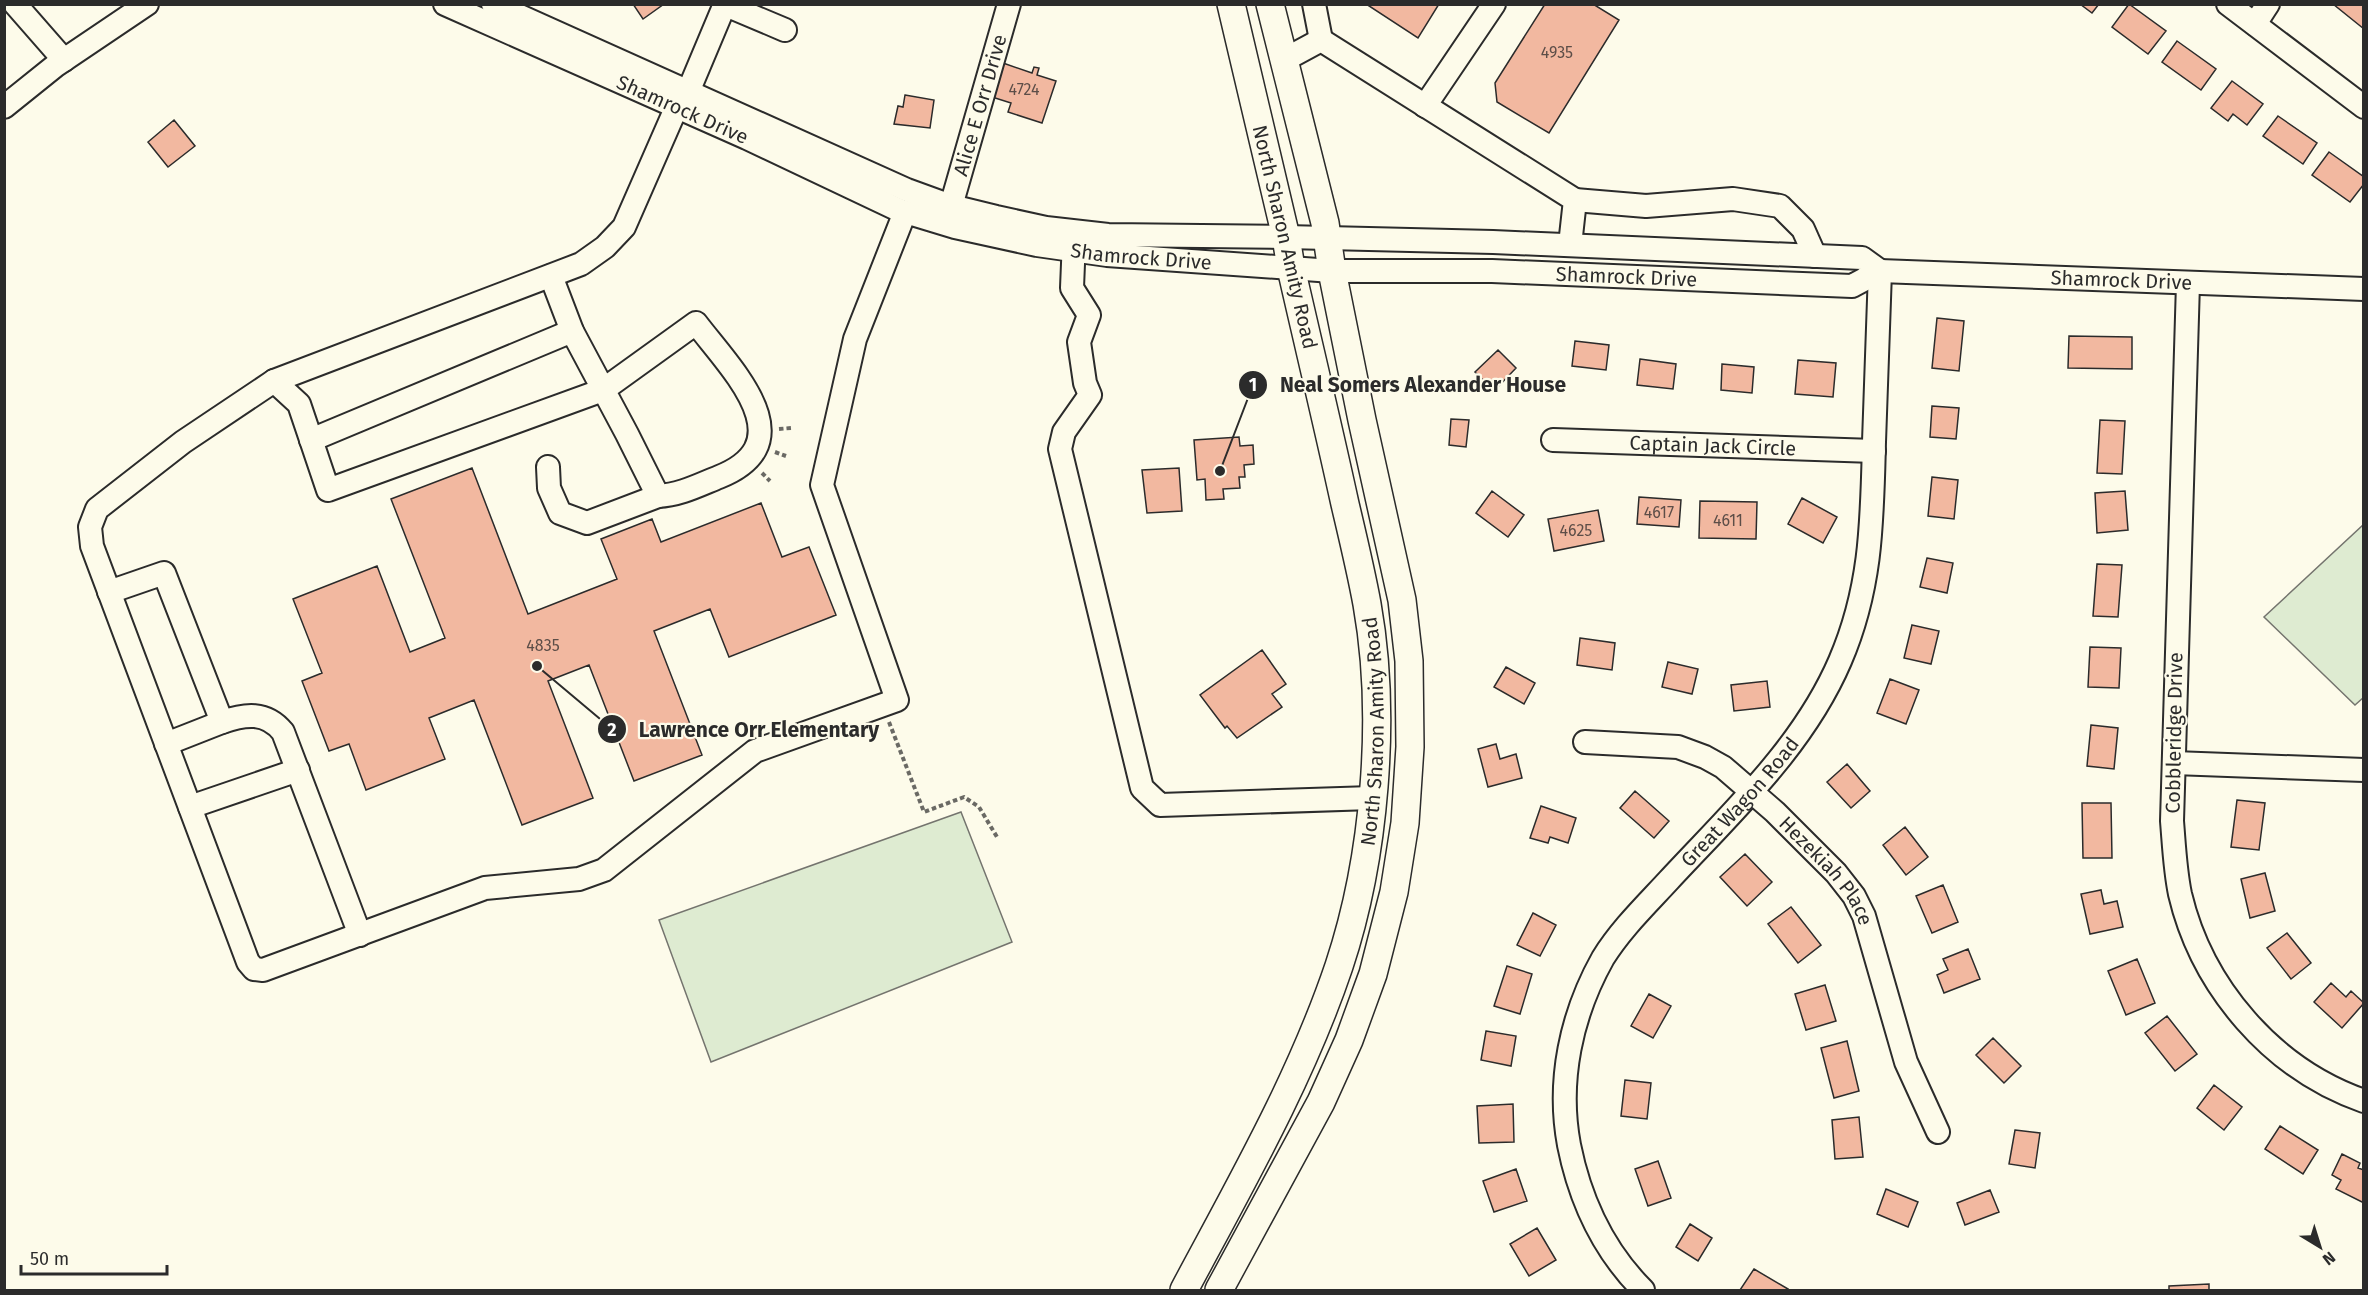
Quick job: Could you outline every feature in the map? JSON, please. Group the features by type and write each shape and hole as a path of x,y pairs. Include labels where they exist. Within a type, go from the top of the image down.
{"main road":[{"name":"North Sharon Amity Road","path":"1184,1290 1289,1087 1317,1027 1340,964 1360,885 1372,798 1376,705 1368,605 1291,268 1286,237 1231,4"},
{"name":"North Sharon Amity Road","path":"1219,1290 1321,1102 1349,1040 1378,953 1394,892 1405,823 1411,704 1402,600 1362,420 1332,271 1325,223 1270,4"},
{"path":"1199,1290 1232,1226 1241,1182"}],"street":[{"path":"15,4 63,60"},
{"path":"4,107 63,60 147,4"},
{"name":"Shamrock Drive","path":"445,4 907,190 951,206 1046,228 1073,242 1108,235 1286,237 1569,245 1862,258 1880,271"},
{"name":"Shamrock Drive","path":"493,4 905,212 956,227 1332,271 1492,270 1852,286 1880,271 2364,289"},
{"name":"Alice E Orr Drive","path":"951,206 1009,4"},
{"path":"1314,4 1321,40 1575,200 1646,206 1733,199 1780,206 1803,229 1815,256"},
{"path":"1425,106 1494,4"},
{"path":"2228,4 2364,107"},
{"path":"2255,24 2268,4"},
{"path":"785,30 725,5 624,227 605,247 581,264 274,381 183,442 97,509 90,527 92,546 248,962 254,969 263,970 485,888 579,879 604,870 755,751 897,700 822,485 855,339 905,212"},
{"path":"1284,60 1321,40"},
{"path":"1569,245 1575,200"},
{"path":"1073,242 1072,288 1089,315 1079,342 1085,383 1090,395 1064,432 1060,449 1142,788 1160,805 1372,798"},
{"name":"Great Wagon Road","path":"1643,1290 1613,1255 1596,1226 1580,1189 1566,1130 1564,1090 1569,1050 1586,993 1604,957 1621,933 1794,742 1819,703 1840,662 1866,580 1871,536 1880,271"},
{"path":"551,276 572,331 658,496"},
{"name":"Cobbleridge Drive","path":"2188,283 2172,821 2180,894 2200,951 2220,987 2258,1035 2285,1058 2318,1080 2364,1101"},
{"path":"274,381 299,404 328,490 603,390 696,323 750,397 759,414 758,445 749,459 734,471 673,496 658,496 587,523 560,513 549,488 548,467"},
{"path":"311,440 572,331"},
{"name":"Captain Jack Circle","path":"1552,440 1874,451"},
{"path":"109,592 164,573 222,722"},
{"path":"166,744 242,715 255,715 276,723 283,732 360,934"},
{"name":"Hezekiah Place","path":"1585,742 1647,744 1693,751 1723,767 1774,812 1836,873 1854,897 1864,916 1906,1062 1938,1132"},
{"path":"2174,763 2364,771"},
{"path":"190,807 298,770"}],"path":[{"path":"887,715 924,812 964,798 979,807 998,837"}],"green space":[{"path":"2363,525 2364,697 2355,705 2264,617"},
{"path":"961,812 1012,942 711,1062 659,920"}],"building":[{"path":"633,4 664,4 643,19"},
{"path":"1366,4 1439,4 1418,38"},
{"path":"1545,4 1593,4 1619,20 1549,133 1497,102 1495,83"},
{"path":"2080,4 2099,4 2092,13"},
{"path":"2129,4 2166,31 2148,54 2112,27"},
{"path":"2333,4 2364,4 2364,29"},
{"path":"2177,41 2216,69 2201,90 2162,62"},
{"path":"1003,63 1032,73 1034,67 1039,68 1037,75 1056,81 1042,123 1008,112 1011,103 992,97"},
{"path":"2232,81 2263,104 2247,125 2233,114 2228,121 2211,108"},
{"path":"905,95 934,100 930,128 894,124 898,106 903,107"},
{"path":"2278,116 2317,143 2303,164 2263,136"},
{"path":"174,120 195,146 168,167 148,142"},
{"path":"2329,152 2364,177 2364,184 2350,202 2312,175"},
{"path":"1937,318 1964,321 1959,371 1932,368"},
{"path":"2069,336 2132,337 2132,369 2068,368"},
{"path":"1575,341 1609,345 1606,370 1572,366"},
{"path":"1498,350 1516,368 1494,391 1475,372"},
{"path":"1640,359 1676,364 1673,389 1637,385"},
{"path":"1798,360 1836,363 1833,397 1795,394"},
{"path":"1722,364 1754,367 1752,393 1721,390"},
{"path":"1932,406 1959,408 1956,439 1930,437"},
{"path":"1451,419 1469,420 1466,447 1449,445"},
{"path":"2100,420 2125,421 2122,474 2097,473"},
{"path":"1239,437 1240,446 1253,445 1254,464 1244,465 1245,477 1239,477 1240,488 1223,489 1224,499 1206,500 1205,479 1197,480 1194,440"},
{"path":"472,468 528,614 617,579 601,539 652,519 661,542 761,503 782,557 809,547 836,615 729,657 710,609 654,631 702,755 634,781 589,665 548,681 593,798 522,825 474,700 429,718 445,759 366,790 349,744 329,751 302,681 322,673 293,599 377,566 410,652 445,638 391,499"},
{"path":"1179,468 1182,511 1147,513 1142,470"},
{"path":"1932,477 1958,480 1954,519 1928,516"},
{"path":"1492,491 1524,515 1508,537 1476,513"},
{"path":"2125,491 2128,530 2097,533 2095,493"},
{"path":"1639,497 1681,500 1679,527 1637,524"},
{"path":"1802,498 1837,517 1823,543 1788,524"},
{"path":"1700,501 1757,502 1756,539 1699,538"},
{"path":"1598,510 1604,541 1554,551 1548,519"},
{"path":"1927,558 1953,563 1947,593 1920,587"},
{"path":"2097,564 2122,565 2118,617 2093,616"},
{"path":"1912,625 1939,631 1931,664 1904,658"},
{"path":"1580,638 1615,643 1612,670 1577,665"},
{"path":"2090,647 2121,648 2119,688 2088,687"},
{"path":"1262,650 1286,684 1272,694 1282,707 1237,738 1227,726 1225,728 1200,695"},
{"path":"1668,662 1698,669 1692,694 1662,687"},
{"path":"1506,667 1535,683 1524,704 1494,687"},
{"path":"1890,679 1919,690 1906,724 1877,713"},
{"path":"1767,681 1770,707 1734,711 1731,685"},
{"path":"2091,725 2118,728 2114,769 2087,766"},
{"path":"1496,744 1500,759 1516,754 1522,778 1488,787 1478,749"},
{"path":"1847,764 1870,791 1851,808 1827,782"},
{"path":"1635,791 1669,821 1654,838 1620,808"},
{"path":"2237,800 2265,803 2259,850 2231,847"},
{"path":"2082,803 2111,803 2112,858 2083,858"},
{"path":"1541,806 1576,818 1568,843 1550,837 1548,843 1530,838"},
{"path":"1905,827 1928,857 1906,875 1883,845"},
{"path":"1745,854 1772,882 1747,906 1720,877"},
{"path":"2265,873 2275,911 2250,918 2241,879"},
{"path":"1943,885 1958,922 1932,933 1916,896"},
{"path":"2101,890 2104,904 2117,901 2123,927 2090,934 2081,894"},
{"path":"1791,907 1821,945 1798,963 1768,924"},
{"path":"1533,913 1556,925 1540,956 1517,945"},
{"path":"2287,933 2311,963 2291,979 2267,948"},
{"path":"1968,949 1980,979 1944,993 1937,975 1948,970 1943,959"},
{"path":"2137,959 2155,1003 2126,1015 2108,971"},
{"path":"1507,966 1532,974 1520,1014 1494,1006"},
{"path":"2331,983 2346,997 2351,991 2364,1003 2342,1028 2314,1002"},
{"path":"1825,985 1836,1021 1806,1030 1795,994"},
{"path":"1649,994 1671,1006 1653,1038 1631,1026"},
{"path":"2167,1016 2197,1054 2175,1071 2145,1033"},
{"path":"1486,1031 1516,1036 1511,1066 1481,1060"},
{"path":"1993,1038 2021,1066 2004,1083 1976,1055"},
{"path":"1847,1041 1859,1091 1834,1098 1821,1048"},
{"path":"1625,1080 1651,1083 1647,1119 1621,1116"},
{"path":"2214,1085 2242,1107 2224,1130 2197,1108"},
{"path":"1513,1104 1514,1142 1479,1143 1477,1106"},
{"path":"1859,1117 1863,1157 1835,1159 1832,1120"},
{"path":"2280,1126 2318,1150 2303,1174 2265,1149"},
{"path":"2015,1130 2040,1133 2035,1168 2009,1164"},
{"path":"2342,1154 2360,1163 2358,1168 2364,1170 2364,1203 2336,1189 2341,1180 2332,1175"},
{"path":"1658,1161 1671,1198 1648,1206 1635,1169"},
{"path":"1516,1169 1527,1201 1494,1212 1483,1181"},
{"path":"1886,1189 1918,1202 1908,1227 1877,1214"},
{"path":"1990,1190 1999,1212 1965,1225 1957,1203"},
{"path":"1690,1224 1712,1238 1698,1261 1676,1247"},
{"path":"1537,1228 1556,1260 1529,1276 1510,1244"},
{"path":"1754,1269 1788,1289 1740,1290"},
{"path":"2209,1284 2209,1290 2169,1290 2169,1286"}],"place":[{"name":"Neal Somers Alexander House","path":"1220,471"},
{"name":"Lawrence Orr Elementary","path":"537,666"}]}
